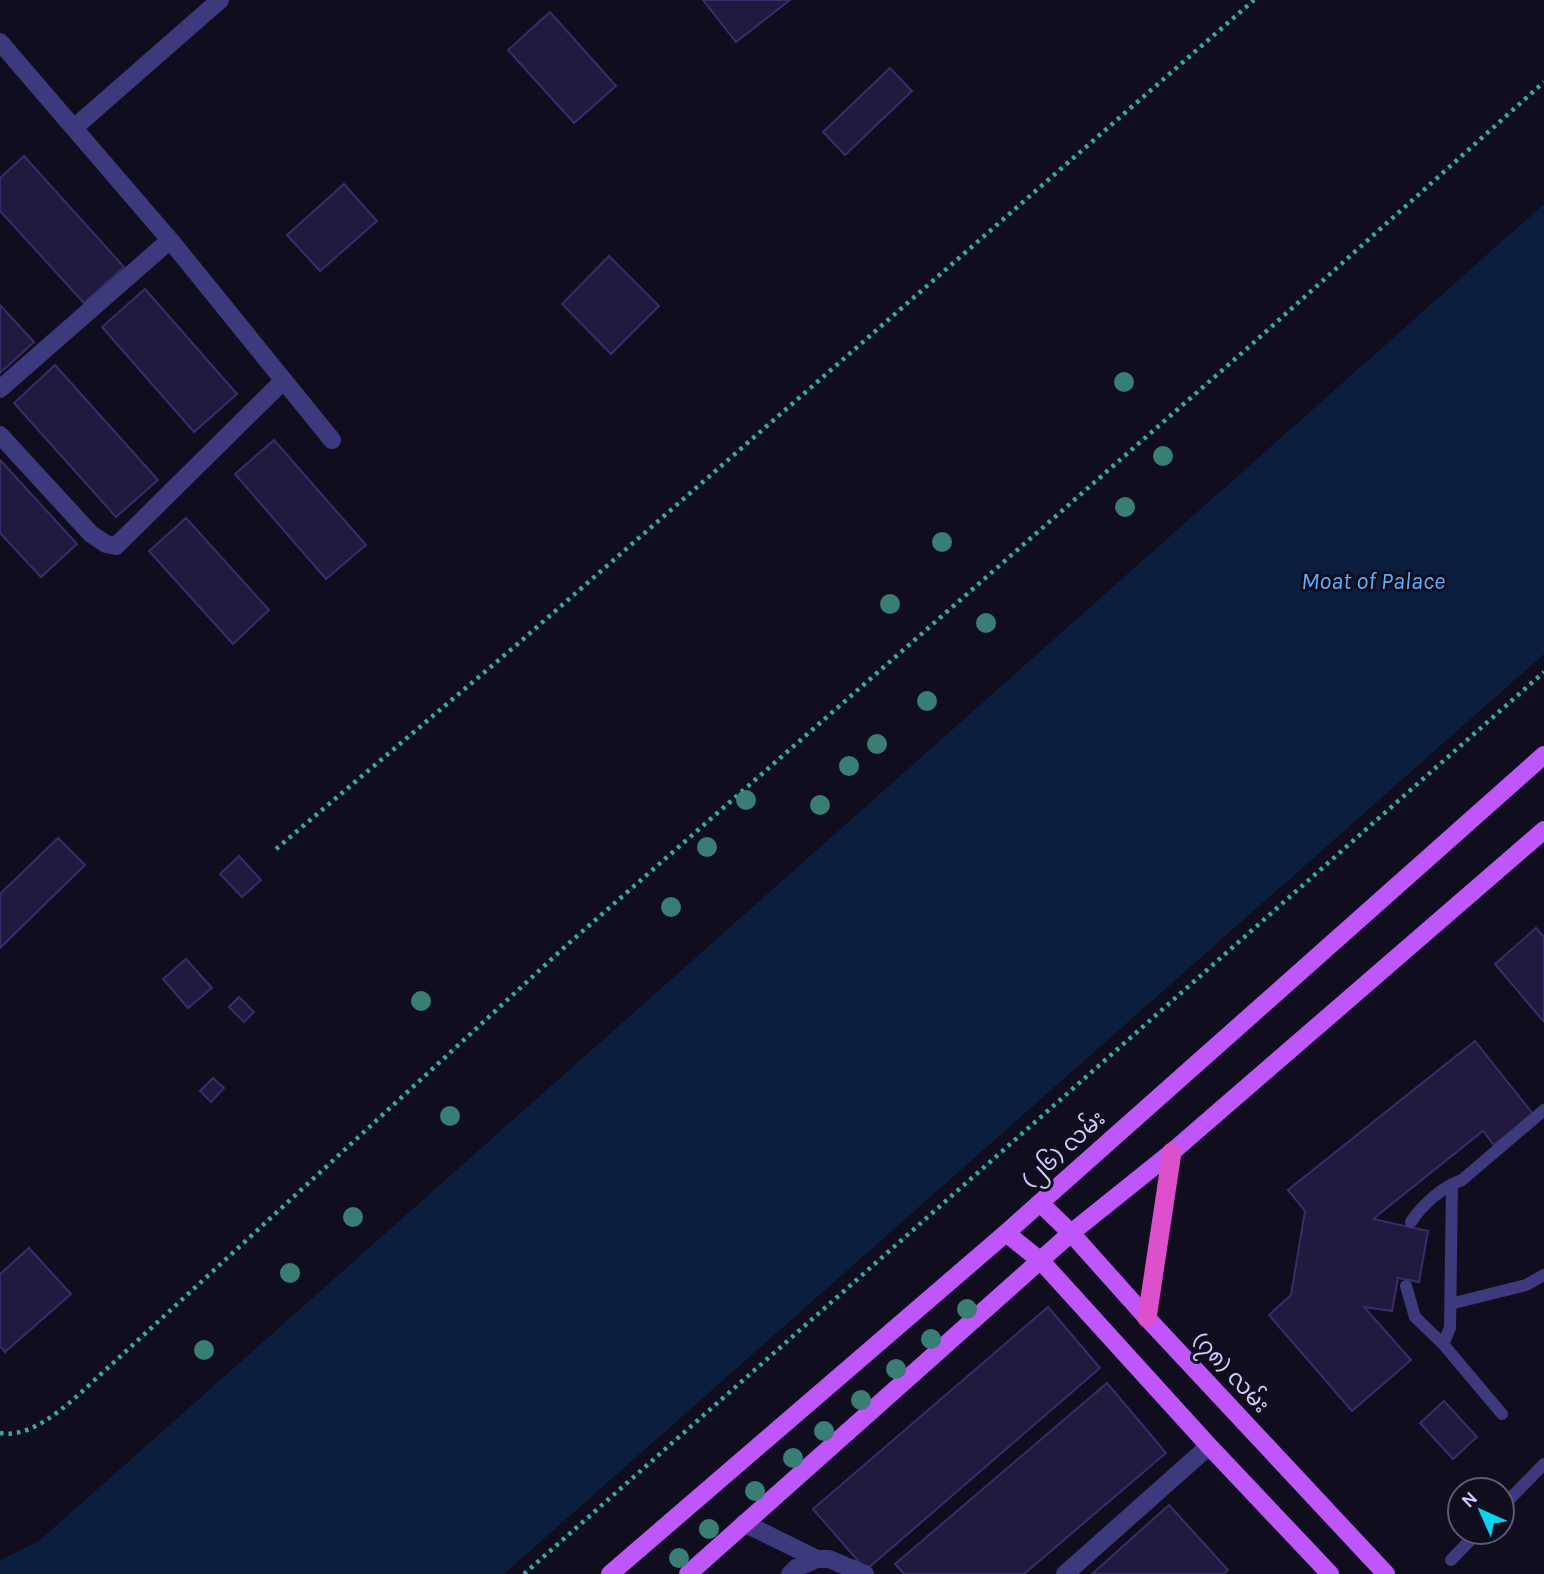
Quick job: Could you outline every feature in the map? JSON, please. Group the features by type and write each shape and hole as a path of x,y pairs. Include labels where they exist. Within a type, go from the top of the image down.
{"highway":[{"path":"1147,1318 1172,1152"}],"main road":[{"name":"(၂၆) လမ်း","path":"610,1574 1006,1233 1544,755"},
{"path":"688,1574 1071,1233 1172,1152 1544,830"},
{"name":"(၇၈) လမ်း","path":"1040,1203 1071,1233 1386,1574"},
{"path":"1006,1233 1041,1261 1209,1446 1331,1574"}],"street":[{"path":"75,127 220,0"},
{"path":"0,42 170,240 332,440"},
{"path":"0,389 170,240"},
{"path":"0,435 91,534 106,544 116,546 284,380"},
{"path":"1065,1574 1209,1446"},
{"path":"744,1523 817,1559"},
{"path":"790,1574 796,1568 817,1559 829,1559 865,1574"}],"lane":[{"path":"1411,1222 1419,1210 1452,1184 1462,1180 1544,1110"},
{"path":"1443,1343 1450,1328 1452,1184"},
{"path":"1450,1304 1526,1285 1544,1275"},
{"path":"1406,1286 1415,1318 1443,1343 1502,1414"},
{"path":"1516,1493 1544,1464"},
{"path":"1451,1560 1464,1546"}],"path":[{"path":"276,849 513,648 1254,0"},
{"path":"0,1433 22,1433 38,1426 65,1405 578,935 1241,354 1544,82"},
{"path":"524,1574 1544,672"}],"water":[{"name":"Moat of Palace","path":"1544,204 1544,654 504,1574 0,1574 0,1560 39,1541"}],"building":[{"path":"703,0 790,0 736,42"},
{"path":"550,12 616,86 574,123 508,50"},
{"path":"890,68 912,91 845,155 823,132"},
{"path":"24,156 124,267 84,303 0,211 0,178"},
{"path":"344,184 377,221 320,271 287,235"},
{"path":"609,256 659,306 611,354 562,304"},
{"path":"145,289 237,394 194,432 102,327"},
{"path":"0,305 34,342 0,373"},
{"path":"55,365 158,480 116,517 14,403"},
{"path":"274,440 366,545 326,579 235,474"},
{"path":"0,460 77,544 41,577 0,533"},
{"path":"186,518 269,610 233,644 149,551"},
{"path":"58,838 85,865 0,948 0,894"},
{"path":"239,856 261,880 242,897 220,874"},
{"path":"1536,928 1544,937 1544,1022 1495,964"},
{"path":"186,959 212,988 188,1008 163,979"},
{"path":"239,997 254,1012 244,1022 229,1007"},
{"path":"1475,1041 1533,1114 1494,1145 1483,1131 1373,1219 1428,1231 1419,1282 1398,1278 1392,1311 1364,1307 1411,1360 1352,1411 1269,1315 1291,1295 1305,1211 1288,1190"},
{"path":"213,1078 224,1088 211,1102 200,1091"},
{"path":"29,1248 71,1294 5,1352 0,1346 0,1274"},
{"path":"1048,1307 1100,1368 866,1570 813,1509"},
{"path":"1107,1383 1166,1453 1024,1574 904,1574 895,1564"},
{"path":"1444,1401 1477,1437 1453,1459 1420,1423"},
{"path":"1169,1505 1228,1570 1224,1574 1092,1574"}]}
